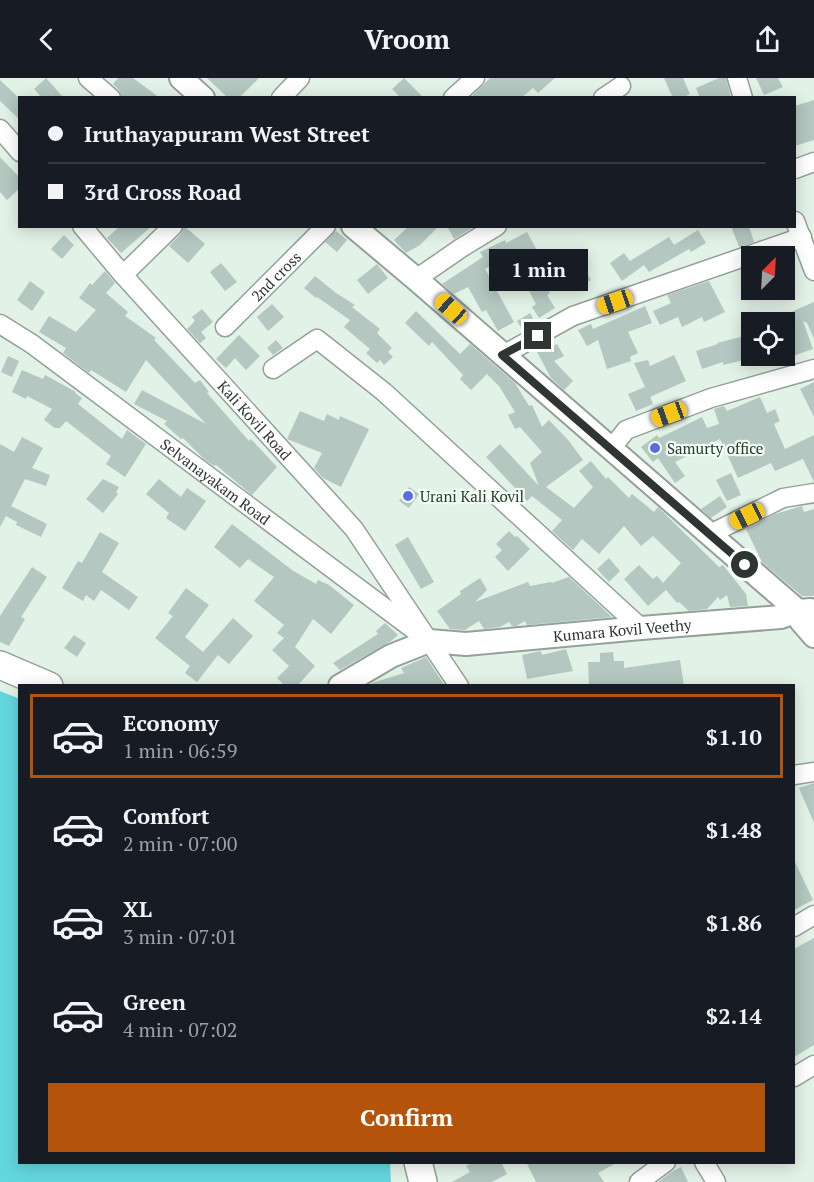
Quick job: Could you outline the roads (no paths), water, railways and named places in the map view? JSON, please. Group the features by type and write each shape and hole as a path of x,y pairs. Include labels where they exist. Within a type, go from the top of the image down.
{"highway":[{"path":"0,664 45,684"},
{"path":"418,1164 423,1182"}],"main road":[{"path":"181,78 201,96"},
{"path":"355,228 807,620"},
{"name":"Kumara Kovil Veethy","path":"429,641 466,644 782,617 807,620"},
{"path":"342,684 391,656 429,641"}],"street":[{"path":"88,78 109,96"},
{"path":"282,96 300,78"},
{"path":"455,96 475,78"},
{"path":"737,78 742,96"},
{"path":"606,96 621,86"},
{"path":"0,129 18,150"},
{"path":"796,169 814,162"},
{"name":"Kali Kovil Road","path":"84,228 123,275 354,529 417,621"},
{"path":"123,275 171,228"},
{"name":"2nd cross","path":"225,327 325,228"},
{"path":"416,279 494,228"},
{"path":"502,355 573,316 799,229 814,272"},
{"name":"Selvanayakam Road","path":"0,324 32,344 429,641"},
{"path":"273,369 317,339 384,392 641,628"},
{"path":"611,449 626,430 711,398 814,369"},
{"path":"710,534 783,498 814,493"},
{"name":"Selvanayakam Road","path":"417,621 458,684"},
{"path":"795,775 814,772"},
{"path":"795,926 814,915"},
{"path":"795,1076 814,1065"},
{"path":"639,1182 663,1164"},
{"path":"705,1164 716,1182"}],"water":[{"path":"0,691 18,698 18,1164 390,1164 391,1182 0,1182"}],"place":[{"name":"Samurty office","path":"655,448"},
{"name":"Urani Kali Kovil","path":"408,496"}]}
